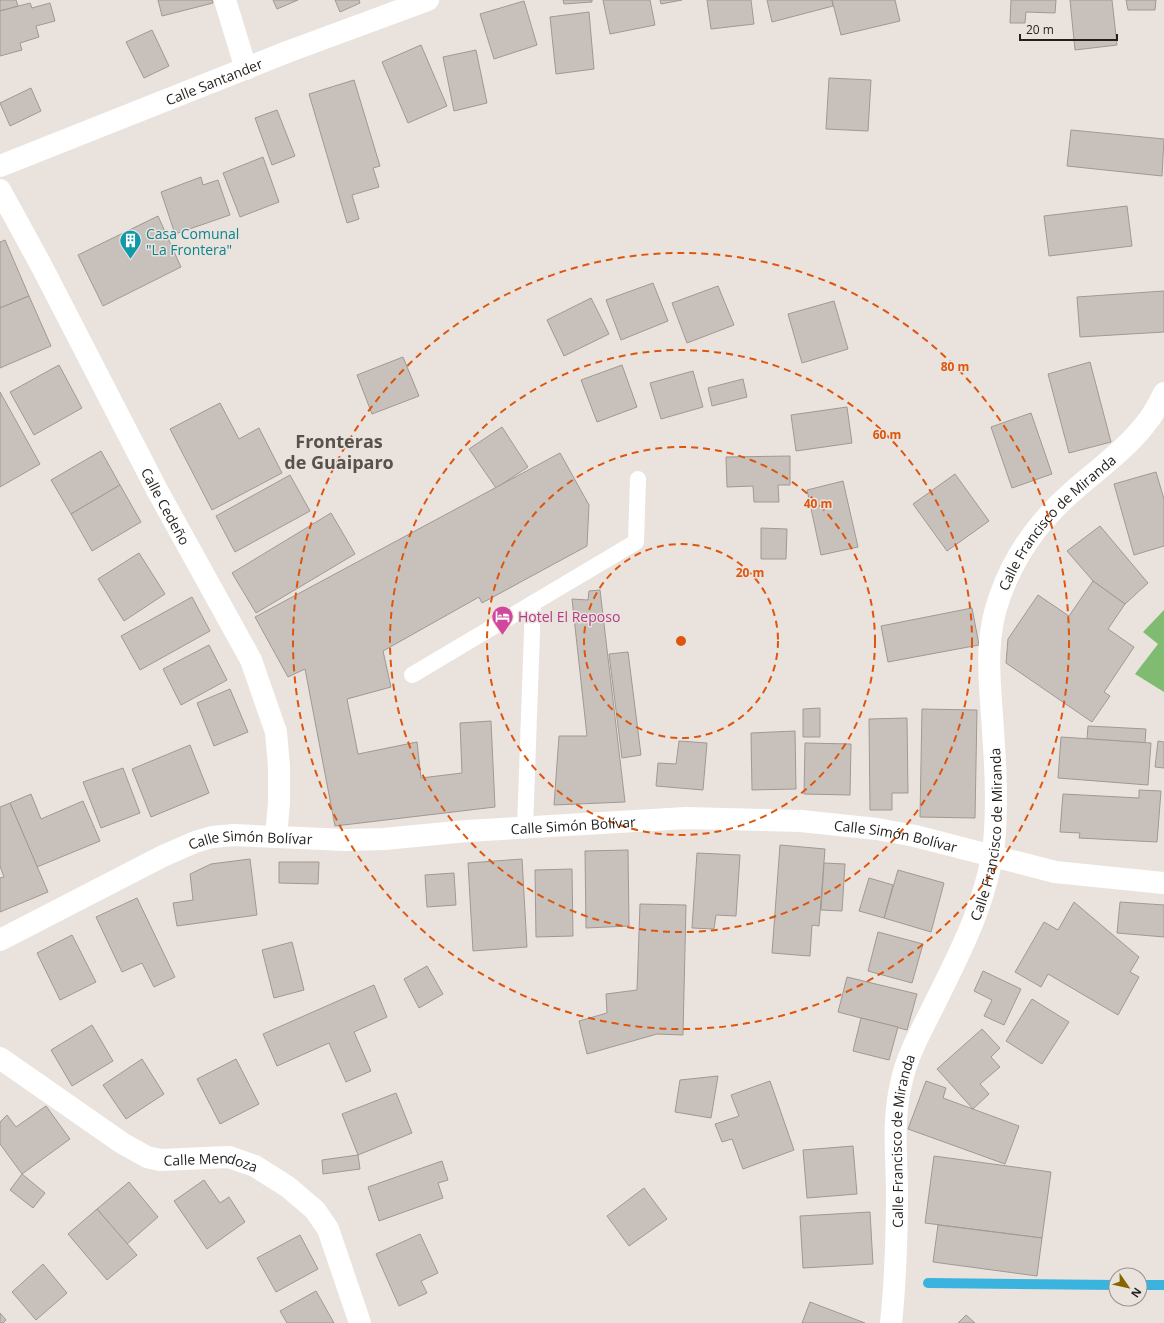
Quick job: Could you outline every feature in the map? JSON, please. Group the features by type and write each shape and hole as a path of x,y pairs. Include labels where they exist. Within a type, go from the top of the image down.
{"street":[{"path":"226,0 246,69"},
{"name":"Calle Santander","path":"0,166 246,69 428,0"},
{"name":"Calle Cedeño","path":"0,190 41,265 157,490 251,660 276,732 279,766 279,803 276,836"},
{"name":"Calle Francisco de Miranda","path":"891,1323 897,1238 895,1123 901,1084 913,1047 963,944 978,908 988,881 992,856 996,810 988,666 990,626 1000,595 1013,564 1034,532 1070,494 1122,450 1145,426 1158,407 1164,393"},
{"name":"Calle Simón Bolívar","path":"0,940 163,856 195,842 234,835 346,840 384,839 686,818 801,821 900,833 1055,872 1164,884"},
{"name":"Calle Mendoza","path":"0,1058 122,1142 147,1157 160,1160 229,1156 255,1166 288,1187 315,1210 328,1229 360,1323"}],"lane":[{"path":"412,675 636,542 638,479"},
{"path":"525,828 533,603"}],"green space":[{"path":"1164,610 1164,692 1135,674 1158,644 1143,632"}],"building":[{"path":"0,0 16,0 18,6 0,11"},
{"path":"158,0 212,0 213,3 162,16"},
{"path":"273,0 298,0 277,9"},
{"path":"335,0 359,0 360,3 340,12"},
{"path":"563,0 592,0 592,2 564,4"},
{"path":"603,0 650,0 655,25 610,34"},
{"path":"660,0 682,0 661,4"},
{"path":"707,0 751,0 754,24 711,29"},
{"path":"767,0 832,0 833,6 772,22"},
{"path":"832,0 895,0 900,21 841,35"},
{"path":"1011,0 1056,0 1055,13 1026,12 1025,23 1010,23"},
{"path":"1070,0 1112,0 1117,45 1075,50"},
{"path":"1126,0 1156,0 1155,10 1128,10"},
{"path":"524,1 537,45 494,59 480,14"},
{"path":"30,3 32,8 50,3 55,21 36,26 39,37 20,43 22,50 0,56 0,11"},
{"path":"589,12 594,69 556,74 550,17"},
{"path":"152,30 169,66 144,78 126,42"},
{"path":"421,45 447,106 408,123 382,62"},
{"path":"476,50 487,103 454,111 443,57"},
{"path":"829,78 871,80 868,131 826,129"},
{"path":"354,80 380,166 373,168 379,187 352,195 359,219 347,223 309,94"},
{"path":"31,88 41,111 10,126 0,103"},
{"path":"277,110 295,156 272,165 255,118"},
{"path":"1071,130 1164,139 1162,176 1067,166"},
{"path":"263,157 279,202 240,217 223,173"},
{"path":"201,177 203,185 218,180 230,215 175,234 161,192"},
{"path":"1127,206 1132,246 1049,256 1044,216"},
{"name":"Casa Comunal \"La Frontera\"","path":"158,216 181,267 103,306 78,255"},
{"path":"5,240 29,296 0,308 0,242"},
{"path":"653,283 668,321 621,340 606,300"},
{"path":"718,286 734,325 687,343 672,303"},
{"path":"1164,291 1164,332 1080,337 1077,297"},
{"path":"29,296 51,346 0,368 0,308"},
{"path":"591,298 609,334 564,356 547,320"},
{"path":"834,301 848,349 802,363 788,314"},
{"path":"403,357 419,396 372,414 357,375"},
{"path":"1090,362 1111,442 1069,453 1048,374"},
{"path":"59,365 82,408 34,435 10,392"},
{"path":"622,365 637,407 597,422 581,380"},
{"path":"693,371 703,407 661,419 650,383"},
{"path":"743,379 747,397 712,406 708,388"},
{"path":"0,392 40,464 0,487"},
{"path":"220,403 239,439 259,428 282,473 212,510 170,429"},
{"path":"847,407 852,443 796,451 791,415"},
{"path":"1031,413 1052,474 1012,488 991,427"},
{"path":"502,427 528,467 496,488 469,449"},
{"path":"101,451 120,485 71,514 51,480"},
{"path":"560,453 589,505 587,546 482,603 479,597 383,651 391,687 347,699 358,754 417,742 421,778 462,773 460,723 491,721 495,807 335,826 305,669 288,677 255,617"},
{"path":"790,456 790,485 778,485 779,502 754,502 753,486 727,487 726,457"},
{"path":"1156,472 1164,499 1164,546 1134,555 1114,484"},
{"path":"955,474 989,521 947,551 913,504"},
{"path":"290,475 310,511 235,552 216,516"},
{"path":"843,481 858,547 821,555 807,490"},
{"path":"120,485 141,522 92,551 71,514"},
{"path":"331,513 355,554 256,613 232,573"},
{"path":"1100,526 1148,583 1125,604 1093,581 1067,551"},
{"path":"761,528 787,529 786,559 761,559"},
{"path":"139,553 165,594 124,621 98,579"},
{"path":"1093,581 1125,604 1108,629 1134,647 1104,692 1110,696 1092,722 1006,663 1008,639 1038,595 1069,616"},
{"path":"600,590 625,802 554,805 559,736 587,736 572,599 588,600 589,591"},
{"path":"192,597 210,631 140,670 121,636"},
{"path":"972,608 979,645 888,662 881,626"},
{"path":"209,645 227,680 181,705 163,669"},
{"path":"628,652 641,755 622,758 609,654"},
{"path":"230,689 248,732 214,746 197,703"},
{"path":"820,708 820,737 803,737 803,709"},
{"path":"922,709 977,710 975,818 920,817"},
{"path":"907,718 908,793 892,793 892,810 870,810 869,719"},
{"path":"1088,726 1146,729 1145,743 1087,739"},
{"path":"795,731 796,789 752,790 751,733"},
{"path":"1061,737 1151,743 1148,785 1058,778"},
{"path":"679,741 707,743 703,790 656,786 658,763 676,764"},
{"path":"1158,741 1164,742 1164,768 1155,767"},
{"path":"805,743 851,744 850,795 804,794"},
{"path":"190,745 209,793 151,817 132,769"},
{"path":"123,768 140,813 101,828 83,782"},
{"path":"1139,790 1161,791 1157,842 1079,838 1080,833 1060,832 1063,794 1139,798"},
{"path":"31,794 41,819 83,801 100,841 37,867 10,803"},
{"path":"10,803 48,892 0,912 0,878 4,877 0,866 0,807"},
{"path":"780,845 825,849 819,926 812,925 810,956 772,953"},
{"path":"628,850 629,926 586,928 585,851"},
{"path":"697,853 740,855 736,916 716,915 714,929 692,928"},
{"path":"250,859 257,915 177,926 173,903 193,900 190,874 211,864"},
{"path":"522,859 527,947 473,951 468,863"},
{"path":"279,862 319,862 318,884 279,883"},
{"path":"824,863 845,864 842,911 821,910"},
{"path":"572,869 573,936 536,937 535,870"},
{"path":"898,870 944,883 931,932 884,918"},
{"path":"454,873 456,905 427,907 425,875"},
{"path":"869,878 893,885 884,918 859,911"},
{"path":"137,898 175,977 154,987 142,963 122,972 96,917"},
{"path":"1074,902 1139,957 1130,972 1139,977 1118,1015 1048,974 1041,987 1015,972 1044,922 1058,930"},
{"path":"1120,902 1164,905 1164,937 1117,933"},
{"path":"640,904 686,905 683,1035 657,1034 587,1054 579,1021 607,1013 606,994 637,990"},
{"path":"878,932 923,944 912,983 868,971"},
{"path":"72,935 96,982 60,1000 37,953"},
{"path":"292,942 304,990 274,998 262,950"},
{"path":"427,966 443,994 419,1008 404,979"},
{"path":"983,971 1021,989 1004,1025 984,1016 992,1000 974,991"},
{"path":"847,977 917,994 907,1030 838,1012"},
{"path":"374,985 387,1017 354,1032 371,1071 346,1082 329,1043 277,1066 263,1034"},
{"path":"1032,999 1069,1022 1042,1064 1006,1041"},
{"path":"861,1018 898,1027 889,1060 853,1051"},
{"path":"92,1025 113,1061 72,1086 51,1050"},
{"path":"982,1029 1000,1048 991,1057 1000,1067 980,1084 989,1094 973,1109 937,1069"},
{"path":"142,1059 164,1094 126,1119 103,1085"},
{"path":"236,1059 259,1104 220,1124 197,1079"},
{"path":"718,1076 711,1118 675,1112 680,1080"},
{"path":"770,1081 794,1150 743,1169 732,1139 722,1142 715,1124 739,1116 731,1095"},
{"path":"926,1081 946,1088 943,1098 1019,1126 1005,1164 908,1129"},
{"path":"396,1093 412,1133 358,1155 342,1114"},
{"path":"46,1106 70,1139 22,1174 0,1144 0,1122 7,1115 16,1127"},
{"path":"853,1146 857,1194 807,1198 803,1150"},
{"path":"358,1155 360,1169 323,1174 322,1160"},
{"path":"934,1156 1051,1172 1042,1238 925,1223"},
{"path":"442,1161 448,1180 438,1183 443,1198 379,1221 368,1187"},
{"path":"22,1174 45,1193 33,1208 10,1190"},
{"path":"204,1180 220,1203 229,1197 245,1222 207,1249 174,1201"},
{"path":"129,1182 158,1217 127,1244 97,1209"},
{"path":"644,1188 667,1219 629,1246 607,1216"},
{"path":"97,1209 137,1255 107,1280 68,1234"},
{"path":"870,1212 873,1264 803,1268 800,1216"},
{"path":"938,1225 1042,1238 1037,1276 933,1262"},
{"path":"420,1234 438,1273 421,1281 427,1293 399,1306 376,1254"},
{"path":"300,1235 318,1269 276,1292 257,1258"},
{"path":"43,1264 67,1293 36,1320 12,1292"},
{"path":"316,1291 334,1323 287,1323 280,1311"},
{"path":"810,1302 865,1323 802,1323"},
{"path":"0,1313 6,1320 3,1323 0,1323"},
{"path":"966,1315 975,1323 958,1323"}],"waterway":[{"path":"928,1283 1108,1285"},
{"path":"1148,1285 1164,1285"}],"place":[{"name":"Casa Comunal \"La Frontera\"","path":"130,260"},
{"name":"Hotel El Reposo","path":"503,636"}],"district":[{"name":"Fronteras de Guaiparo","path":"339,451"}]}
